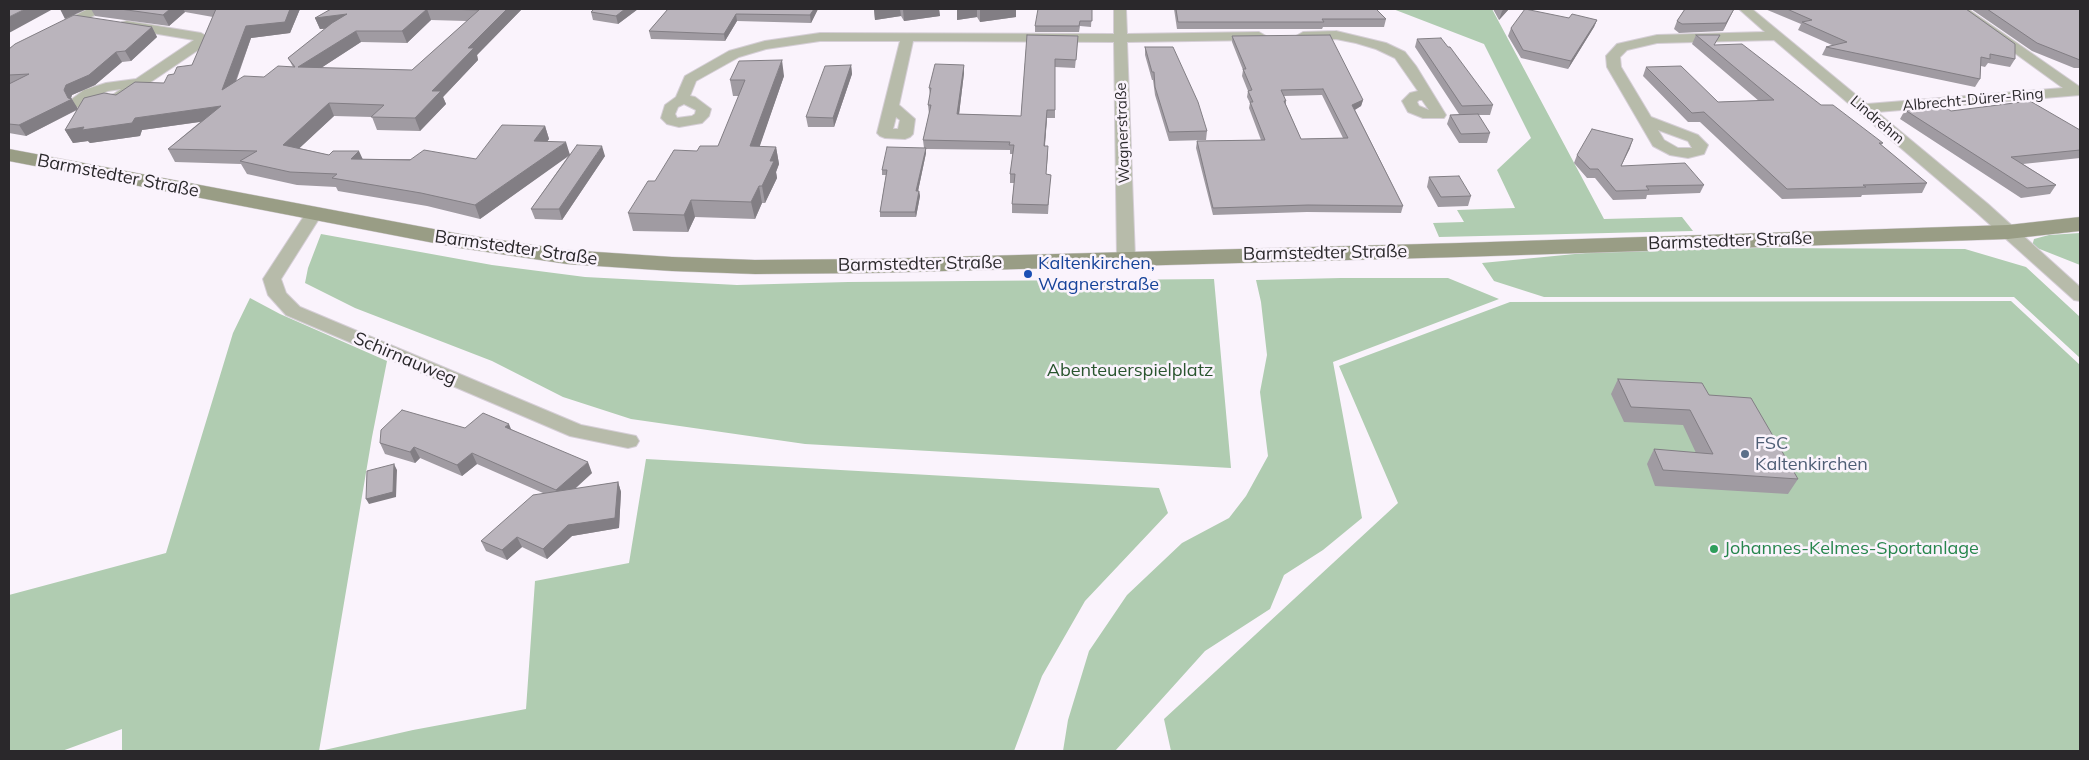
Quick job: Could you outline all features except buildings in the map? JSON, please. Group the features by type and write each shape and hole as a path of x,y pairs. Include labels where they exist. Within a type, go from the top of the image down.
{"main road":[{"name":"Barmstedter Straße","path":"9,155 314,214 546,255 653,264 799,267 1126,258 2008,232 2080,224"}],"street":[{"path":"9,54 97,9"},
{"name":"Wagnerstraße","path":"1120,9 1126,258"},
{"name":"Lindrehm","path":"1745,9 1865,109 2080,296"},
{"path":"1960,9 2078,91"},
{"path":"78,19 201,37 199,43 139,83"},
{"path":"682,99 690,79 734,54 765,45 820,37 1121,38 1270,36"},
{"path":"1289,36 1336,36 1358,39 1381,46 1400,55 1409,66 1426,95"},
{"path":"1647,121 1614,67 1613,56 1622,47 1657,39 1778,36"},
{"path":"891,106 908,37"},
{"name":"Albrecht-Dürer-Ring","path":"1865,109 2078,91"},
{"name":"Schirnauweg","path":"314,214 272,278 277,296 292,311 577,431 628,442"}],"green space":[{"path":"1393,9 1492,9 1604,219 1682,217 1693,231 1439,237 1433,223 1464,222 1457,210 1515,208 1497,170 1531,138 1484,44"},
{"path":"2080,233 2080,265 2032,246 2034,239 2049,235"},
{"name":"Abenteuerspielplatz","path":"321,234 492,265 585,277 737,285 848,282 1214,279 1231,468 805,444 631,419 563,397 492,361 355,308 305,283 308,268"},
{"path":"1760,248 1965,249 2026,267 2080,317 2080,358 2014,297 1544,297 1494,281 1482,263 1606,251"},
{"path":"1448,278 1499,299 1333,362 1362,518 1323,550 1284,575 1270,609 1205,651 1115,751 1063,751 1068,720 1089,651 1127,595 1182,543 1229,518 1246,496 1268,456 1260,392 1267,355 1261,302 1256,280"},
{"path":"250,298 280,314 387,361 372,437 319,751 122,751 122,729 62,751 9,751 9,595 166,553 233,333"},
{"name":"Johannes-Kelmes-Sportanlage","path":"2011,301 2080,365 2080,751 1171,751 1164,719 1398,503 1339,366 1510,302"},
{"path":"646,459 1159,488 1168,513 1085,601 1042,676 1014,751 320,751 413,730 526,709 535,581 629,563"}],"place":[{"name":"Kaltenkirchen, Wagnerstraße","path":"1028,274"},
{"name":"FSC Kaltenkirchen","path":"1745,454"},
{"name":"Johannes-Kelmes-Sportanlage","path":"1714,549"}]}
